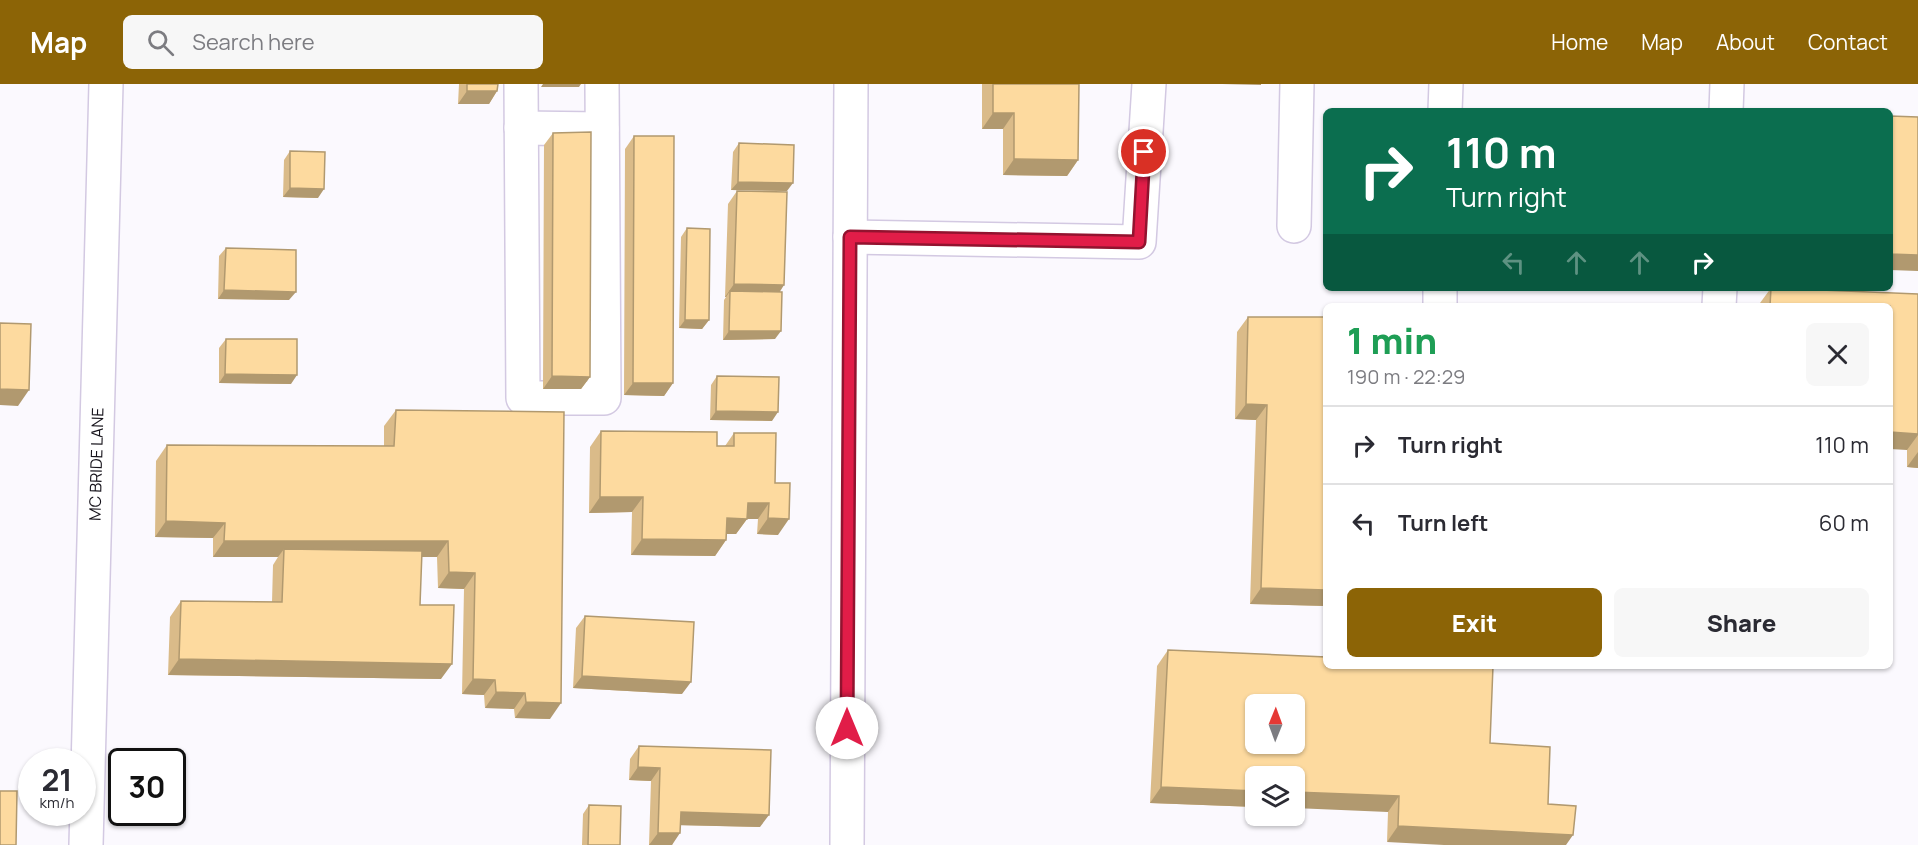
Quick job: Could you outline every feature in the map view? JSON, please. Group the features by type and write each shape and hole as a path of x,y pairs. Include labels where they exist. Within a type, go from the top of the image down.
{"street":[{"name":"MC BRIDE LANE","path":"86,845 106,84"},
{"path":"521,84 523,398 604,398 602,84"},
{"path":"847,845 851,84"},
{"path":"850,237 1139,242 1149,84"},
{"path":"1293,226 1298,84"},
{"path":"1445,108 1446,84"},
{"path":"1726,108 1727,84"},
{"path":"522,128 603,129"}],"building":[{"path":"467,84 498,84 497,91 467,91"},
{"path":"993,84 1079,84 1078,160 1014,159 1014,113 993,113"},
{"path":"1893,116 1918,117 1918,255 1893,254"},
{"path":"591,132 590,377 552,376 553,133"},
{"path":"634,136 674,136 673,383 633,383"},
{"path":"739,143 794,145 793,183 738,182"},
{"path":"290,151 325,152 324,189 290,188"},
{"path":"737,191 787,192 784,285 734,284"},
{"path":"687,228 710,229 709,320 685,320"},
{"path":"226,248 296,250 296,292 224,290"},
{"path":"730,291 782,292 781,331 729,331"},
{"path":"1771,291 1918,294 1918,434 1893,432 1893,303 1770,303"},
{"path":"1248,317 1323,317 1323,590 1261,588 1267,405 1246,404"},
{"path":"0,323 31,324 29,390 0,389"},
{"path":"226,339 297,339 297,375 225,374"},
{"path":"717,376 779,377 778,412 716,411"},
{"path":"396,410 564,412 561,703 526,702 525,693 496,692 495,680 473,679 475,573 449,572 448,541 224,541 225,523 166,521 167,445 394,446"},
{"path":"601,431 717,432 717,446 734,446 734,433 776,433 775,483 790,483 789,519 768,518 769,503 748,503 747,519 727,518 726,540 642,539 643,497 600,497"},
{"path":"284,549 422,551 420,605 454,605 452,664 179,659 181,601 282,602"},
{"path":"585,616 694,622 691,682 582,676"},
{"path":"1168,650 1323,657 1323,669 1493,669 1490,743 1550,747 1548,804 1576,806 1573,835 1398,826 1399,796 1305,792 1305,766 1245,766 1245,791 1161,787"},
{"path":"639,746 771,750 769,815 681,812 680,833 658,833 660,768 638,767"},
{"path":"0,791 17,791 16,845 0,845"},
{"path":"589,805 621,806 620,845 588,845"}],"route":[{"path":"847,728 850,237 1139,242 1144,152"}]}
